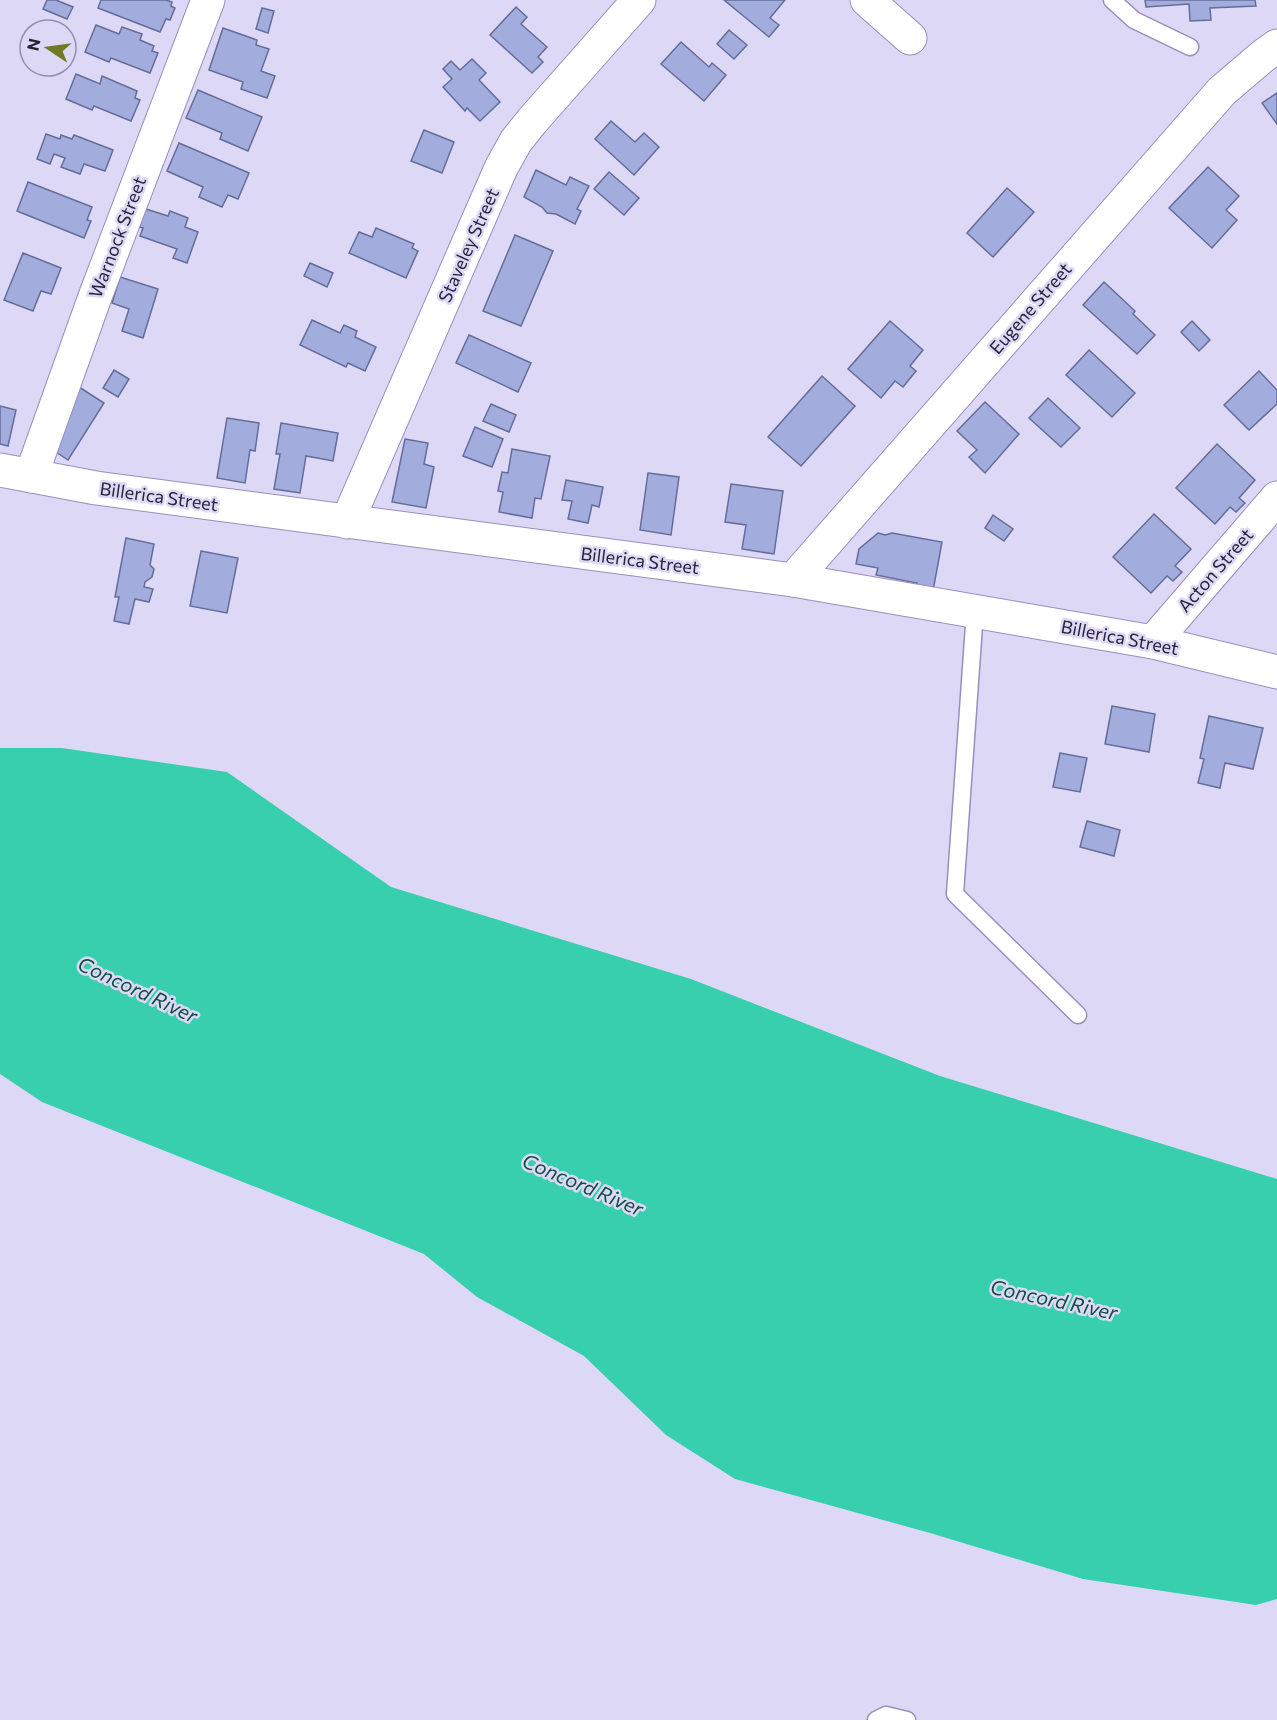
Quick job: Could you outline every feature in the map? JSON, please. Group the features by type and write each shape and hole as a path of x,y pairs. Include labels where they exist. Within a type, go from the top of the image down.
{"street":[{"name":"Warnock Street","path":"15,473 96,294 208,0"},
{"name":"Staveley Street","path":"347,522 506,159 516,141 639,0"},
{"path":"867,0 910,38"},
{"name":"Eugene Street","path":"793,580 1222,91 1277,46"},
{"name":"Billerica Street","path":"15,473 96,488 793,580 1153,642 1277,672"},
{"name":"Acton Street","path":"1153,642 1277,498"}],"lane":[{"path":"1113,0 1134,20 1190,47"},
{"path":"975,611 955,894 1078,1015"},
{"path":"876,1720 886,1715 907,1720"}],"water":[{"name":"Concord River","path":"0,748 62,748 227,772 391,887 691,979 940,1076 1277,1179 1277,1599 1256,1605 1083,1579 930,1533 735,1479 666,1435 584,1356 477,1297 424,1254 42,1102 0,1074"}],"building":[{"path":"47,0 56,0 73,7 68,18 43,9"},
{"path":"101,0 166,0 172,2 171,6 175,8 170,20 166,19 160,32 98,8"},
{"path":"724,0 785,0 770,18 779,25 769,37"},
{"path":"1145,0 1255,0 1256,6 1210,8 1211,20 1190,21 1189,4 1146,7"},
{"path":"516,7 527,17 521,24 547,47 538,57 543,62 532,73 490,35"},
{"path":"262,8 274,11 268,33 256,29"},
{"path":"96,25 119,34 122,27 142,34 140,40 154,46 152,51 158,53 150,73 111,58 109,62 85,52"},
{"path":"223,28 257,40 256,45 269,49 261,71 275,76 267,98 241,89 243,82 209,70"},
{"path":"729,30 747,45 734,59 717,44"},
{"path":"681,42 709,67 712,63 726,75 704,101 661,64"},
{"path":"472,59 486,73 479,80 500,102 480,121 467,108 465,111 443,87 452,79 443,69 451,61 460,70"},
{"path":"78,75 100,84 102,76 137,91 135,98 140,100 131,121 94,106 92,110 66,99 74,78 78,78"},
{"path":"198,90 262,117 248,151 220,139 222,133 186,118"},
{"path":"1277,93 1277,124 1262,103"},
{"path":"611,121 635,142 644,133 659,147 634,175 595,139"},
{"path":"424,130 454,142 442,173 411,161"},
{"path":"46,134 60,139 61,135 72,139 74,135 113,150 105,171 84,164 80,174 61,167 65,158 54,154 50,164 37,159"},
{"path":"179,143 249,173 238,199 228,195 222,207 199,197 203,187 167,171"},
{"path":"1208,167 1239,196 1226,210 1237,220 1212,248 1169,208"},
{"path":"536,170 566,185 570,177 589,186 577,209 581,211 575,224 556,214 547,213 542,207 524,197"},
{"path":"609,172 639,198 624,215 594,189"},
{"path":"28,182 92,207 87,220 91,221 84,238 17,211"},
{"path":"1007,188 1034,212 993,257 967,233"},
{"path":"143,208 168,216 170,211 188,218 185,227 198,232 187,263 173,258 177,249 140,236 143,228 136,226"},
{"path":"376,228 414,244 412,248 418,251 406,278 349,253 359,232 372,237"},
{"path":"515,235 553,251 521,326 483,311"},
{"path":"23,253 61,268 51,294 41,291 33,311 4,300"},
{"path":"310,263 333,273 327,287 304,276"},
{"path":"120,277 158,289 143,338 122,331 129,309 112,303"},
{"path":"1104,282 1135,311 1133,314 1155,335 1137,354 1083,305"},
{"path":"312,320 340,333 344,325 357,331 355,337 376,347 365,371 348,363 346,367 300,345"},
{"path":"890,321 923,350 910,366 916,371 903,387 895,381 881,398 848,369"},
{"path":"1192,321 1210,340 1199,351 1181,332"},
{"path":"469,335 531,363 518,392 456,363"},
{"path":"1089,350 1135,393 1112,417 1066,375"},
{"path":"114,370 129,379 118,397 103,388"},
{"path":"1259,371 1277,390 1277,404 1249,430 1224,405"},
{"path":"822,376 855,406 801,466 768,437"},
{"path":"79,387 104,403 68,460 50,448"},
{"path":"1048,398 1080,428 1061,447 1029,418"},
{"path":"985,402 1019,434 985,473 969,457 977,450 957,431"},
{"path":"491,404 516,415 509,432 483,421"},
{"path":"0,406 16,410 8,446 0,444"},
{"path":"227,418 259,423 255,451 250,450 245,483 217,478"},
{"path":"281,423 338,433 333,461 306,456 300,493 274,489 280,454 276,454"},
{"path":"475,427 503,439 492,467 463,456"},
{"path":"405,439 428,443 424,464 434,467 426,508 392,502"},
{"path":"1217,444 1255,480 1239,498 1245,503 1236,512 1230,507 1215,524 1176,488"},
{"path":"512,449 550,456 541,499 535,498 532,518 499,512 503,492 498,491 502,472 508,473"},
{"path":"648,473 679,477 671,535 640,530"},
{"path":"566,480 603,487 599,507 592,505 588,523 568,519 572,501 562,500"},
{"path":"731,484 783,491 774,554 742,549 746,525 725,522"},
{"path":"1154,514 1191,549 1175,566 1182,572 1173,581 1167,576 1151,593 1113,557"},
{"path":"993,515 1013,529 1004,541 985,528"},
{"path":"878,533 885,535 892,533 942,542 933,591 916,588 917,583 876,575 878,568 856,564 859,549"},
{"path":"126,538 154,544 150,565 154,569 152,577 145,582 144,587 153,589 149,602 135,599 129,624 114,621 119,597 115,597"},
{"path":"201,551 238,558 227,613 190,606"},
{"path":"1112,706 1155,714 1149,752 1105,744"},
{"path":"1209,716 1263,728 1253,769 1225,763 1220,788 1198,783 1204,759 1200,758"},
{"path":"1060,753 1087,758 1080,792 1053,787"},
{"path":"1087,821 1120,830 1114,856 1080,847"}]}
